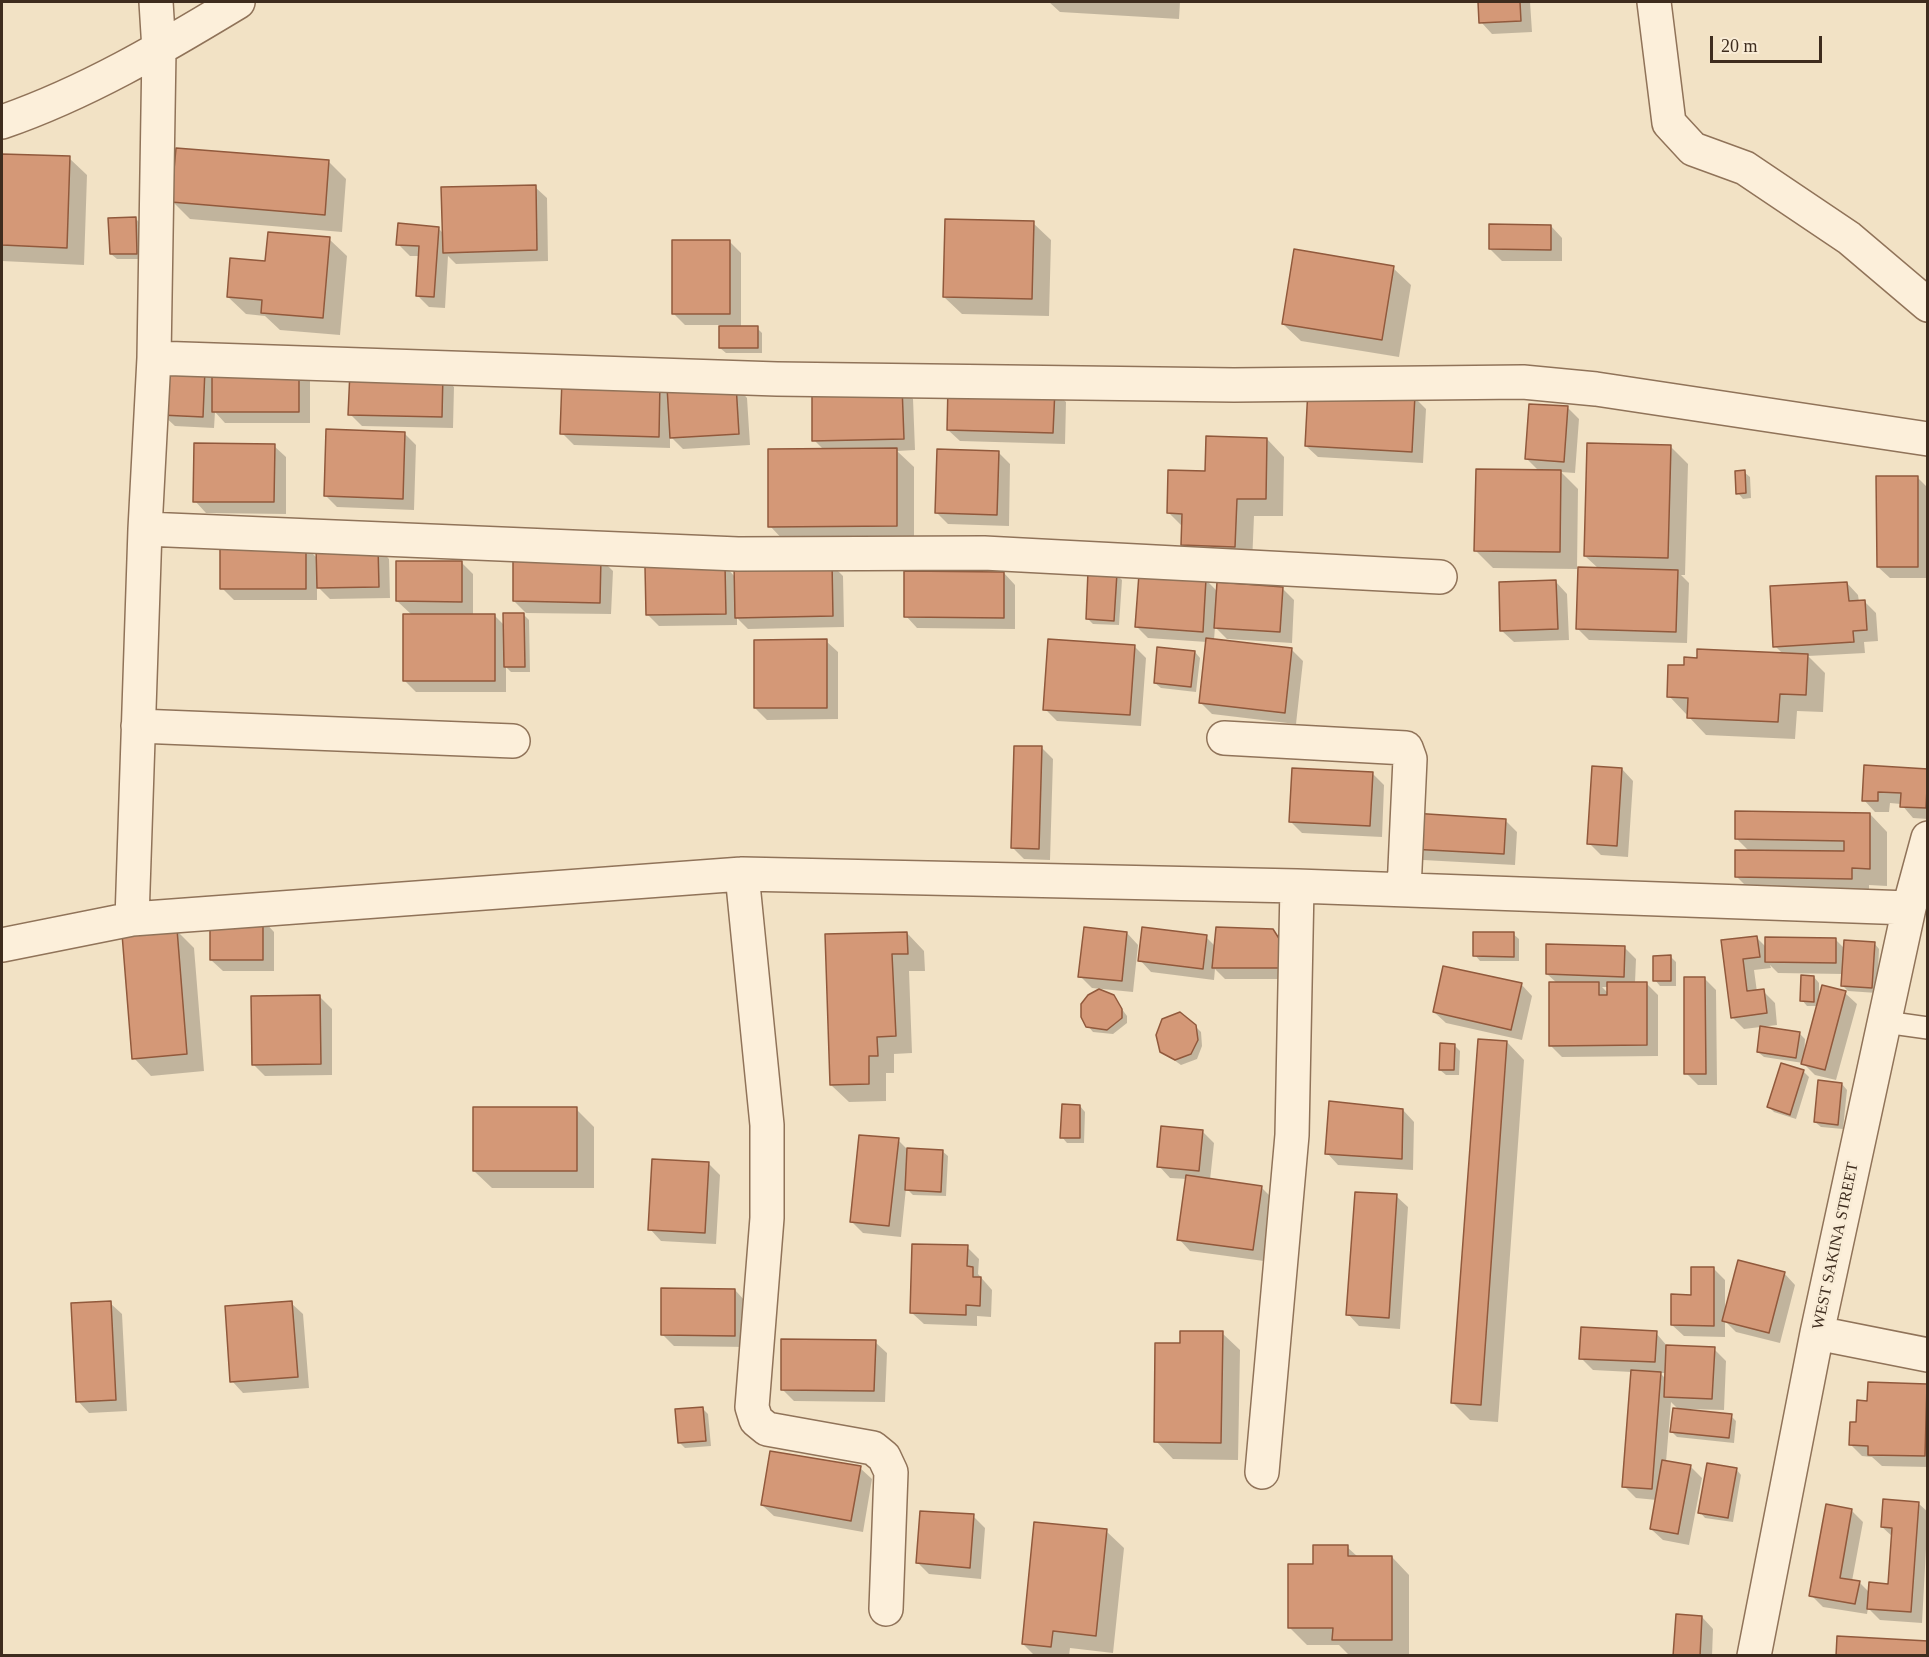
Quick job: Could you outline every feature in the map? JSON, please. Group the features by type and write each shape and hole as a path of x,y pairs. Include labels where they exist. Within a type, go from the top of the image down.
{"street":[{"path":"132,919 145,529 154,358 159,50 156,2"},
{"path":"2,122 44,107 159,50 238,2"},
{"path":"1654,2 1669,123 1693,149 1745,168 1849,238 1928,305"},
{"path":"154,358 777,379 1234,385 1523,382 1630,394 1928,439"},
{"path":"145,529 738,554 984,553 1440,577"},
{"path":"138,726 513,741"},
{"path":"1224,738 1406,748 1410,759 1404,890"},
{"name":"WEST SAKINA STREET","path":"1754,1656 1817,1333 1910,908 1928,838"},
{"path":"742,874 767,1125 767,1218 752,1407 756,1420 767,1429 873,1448 884,1457 891,1472 886,1608"},
{"path":"2,945 132,919 742,874 1296,886 1910,908"},
{"path":"1262,1472 1292,1135 1296,886"},
{"path":"1817,1333 1928,1355"}],"lane":[{"path":"1885,1022 1928,1028"}],"building":[{"path":"1478,2 1520,2 1521,21 1479,23"},
{"path":"176,148 329,160 325,215 171,202"},
{"path":"2,154 70,156 67,248 2,245"},
{"path":"536,185 537,250 443,253 441,187"},
{"path":"136,217 137,254 110,254 108,218"},
{"path":"945,219 1034,221 1032,299 943,297"},
{"path":"398,223 439,227 434,297 416,296 419,246 396,245"},
{"path":"1489,224 1551,225 1551,250 1489,249"},
{"path":"268,232 330,237 323,318 261,313 262,300 227,297 230,258 265,261"},
{"path":"672,240 730,240 730,314 672,314"},
{"path":"1294,249 1394,266 1382,340 1282,324"},
{"path":"719,326 758,326 758,348 719,348"},
{"path":"212,366 299,366 299,412 212,412"},
{"path":"164,368 205,369 203,417 161,415"},
{"path":"350,371 443,374 442,417 348,415"},
{"path":"562,379 660,382 659,437 560,434"},
{"path":"736,384 739,434 670,438 667,387"},
{"path":"902,386 904,439 812,441 812,387"},
{"path":"948,386 1055,389 1053,433 947,430"},
{"path":"1308,389 1415,395 1412,452 1305,446"},
{"path":"1529,404 1568,406 1564,462 1525,459"},
{"path":"326,429 405,432 403,499 324,496"},
{"path":"1206,436 1267,438 1266,499 1237,499 1235,547 1181,545 1182,514 1167,513 1168,470 1205,471"},
{"path":"194,443 275,444 274,502 193,502"},
{"path":"1587,443 1671,445 1668,558 1584,556"},
{"path":"897,448 897,526 768,527 768,449"},
{"path":"937,449 999,451 997,515 935,513"},
{"path":"1476,469 1561,470 1560,552 1474,551"},
{"path":"1745,470 1746,493 1736,494 1735,471"},
{"path":"1876,476 1918,476 1918,567 1877,567"},
{"path":"220,545 306,545 306,589 220,589"},
{"path":"378,546 379,587 317,588 316,547"},
{"path":"513,556 601,558 600,603 513,601"},
{"path":"396,561 462,561 462,602 396,601"},
{"path":"832,562 833,616 735,618 734,564"},
{"path":"725,565 726,614 646,615 645,567"},
{"path":"1578,567 1678,570 1676,632 1576,629"},
{"path":"904,571 1004,572 1004,618 904,617"},
{"path":"1088,571 1117,573 1114,621 1086,619"},
{"path":"1139,574 1206,579 1203,632 1135,627"},
{"path":"1556,580 1558,629 1500,631 1499,582"},
{"path":"1217,582 1283,587 1280,632 1214,628"},
{"path":"1847,582 1849,601 1865,600 1867,630 1853,631 1854,642 1773,647 1770,586"},
{"path":"503,613 524,613 525,667 504,667"},
{"path":"403,614 495,614 495,681 403,681"},
{"path":"1206,638 1292,648 1285,713 1199,703"},
{"path":"827,639 827,708 754,708 754,640"},
{"path":"1048,639 1135,645 1130,715 1043,710"},
{"path":"1157,647 1195,651 1191,687 1154,683"},
{"path":"1697,649 1808,654 1806,695 1780,694 1778,722 1687,718 1688,698 1667,697 1668,665 1684,665 1684,657 1697,658"},
{"path":"1014,746 1042,746 1039,849 1011,848"},
{"path":"1864,765 1928,769 1926,808 1900,807 1901,793 1878,792 1878,801 1862,801"},
{"path":"1592,766 1622,768 1617,846 1587,844"},
{"path":"1292,768 1373,772 1370,826 1289,822"},
{"path":"1735,811 1870,813 1870,869 1852,868 1852,879 1735,877 1735,850 1844,851 1844,841 1735,839"},
{"path":"1412,813 1506,819 1504,854 1410,849"},
{"path":"210,919 263,919 263,960 210,960"},
{"path":"1084,927 1127,932 1122,981 1078,977"},
{"path":"1142,927 1207,935 1203,969 1138,961"},
{"path":"1216,927 1273,929 1285,948 1284,968 1212,968"},
{"path":"177,929 187,1054 132,1059 122,934"},
{"path":"907,932 908,954 892,954 896,1036 877,1037 878,1056 869,1056 869,1084 830,1085 825,934"},
{"path":"1473,932 1514,932 1514,957 1473,956"},
{"path":"1757,936 1760,957 1743,959 1747,991 1764,989 1767,1013 1731,1018 1721,940"},
{"path":"1765,937 1836,938 1836,963 1765,962"},
{"path":"1844,940 1875,942 1872,988 1841,986"},
{"path":"1546,944 1625,946 1624,977 1546,974"},
{"path":"1671,955 1671,981 1653,981 1653,956"},
{"path":"1443,966 1522,983 1511,1030 1433,1012"},
{"path":"1801,975 1814,976 1814,1002 1800,1001"},
{"path":"1684,977 1705,977 1706,1074 1684,1074"},
{"path":"1549,982 1599,982 1599,995 1607,995 1607,982 1647,982 1647,1045 1549,1046"},
{"path":"1822,985 1846,991 1825,1070 1801,1064"},
{"path":"1099,989 1114,995 1122,1009 1122,1018 1107,1030 1086,1027 1081,1017 1081,1004 1088,995"},
{"path":"320,995 321,1064 252,1065 251,996"},
{"path":"1180,1012 1196,1025 1198,1040 1191,1054 1175,1060 1160,1052 1156,1035 1162,1019"},
{"path":"1760,1026 1800,1032 1796,1058 1757,1052"},
{"path":"1478,1039 1507,1041 1481,1405 1451,1403"},
{"path":"1440,1043 1455,1044 1454,1070 1439,1070"},
{"path":"1781,1063 1804,1070 1790,1115 1767,1107"},
{"path":"1818,1080 1842,1083 1838,1125 1814,1122"},
{"path":"1329,1101 1403,1109 1402,1159 1325,1154"},
{"path":"1062,1104 1080,1105 1080,1138 1060,1138"},
{"path":"473,1107 577,1107 577,1171 473,1171"},
{"path":"1161,1126 1203,1130 1199,1171 1157,1167"},
{"path":"859,1135 899,1138 889,1226 850,1222"},
{"path":"907,1148 943,1150 941,1192 905,1190"},
{"path":"652,1159 709,1162 705,1233 648,1230"},
{"path":"1186,1175 1262,1186 1253,1250 1177,1240"},
{"path":"1355,1192 1397,1194 1389,1318 1346,1315"},
{"path":"912,1244 968,1245 967,1266 973,1267 973,1277 981,1277 980,1306 966,1305 966,1315 910,1313"},
{"path":"1738,1260 1785,1272 1769,1333 1722,1321"},
{"path":"1691,1267 1714,1267 1714,1326 1671,1325 1671,1294 1691,1295"},
{"path":"661,1288 735,1289 735,1336 661,1335"},
{"path":"111,1301 116,1400 76,1402 71,1303"},
{"path":"292,1301 298,1377 230,1382 225,1306"},
{"path":"1581,1327 1657,1331 1655,1362 1579,1359"},
{"path":"1180,1331 1223,1331 1221,1443 1154,1442 1155,1343 1180,1343"},
{"path":"781,1339 876,1340 874,1391 781,1390"},
{"path":"1666,1345 1715,1347 1712,1399 1664,1397"},
{"path":"1631,1370 1661,1372 1652,1489 1622,1487"},
{"path":"1868,1382 1927,1384 1925,1456 1868,1455 1868,1446 1849,1445 1850,1422 1856,1422 1857,1400 1867,1401"},
{"path":"703,1407 706,1441 678,1443 675,1409"},
{"path":"1673,1408 1732,1414 1729,1438 1670,1432"},
{"path":"770,1451 861,1466 851,1521 761,1505"},
{"path":"1662,1460 1691,1465 1678,1534 1650,1529"},
{"path":"1707,1463 1737,1468 1728,1518 1698,1513"},
{"path":"1883,1499 1919,1502 1911,1612 1867,1609 1869,1582 1888,1584 1892,1528 1881,1527"},
{"path":"1826,1504 1852,1509 1840,1578 1860,1581 1855,1604 1809,1596"},
{"path":"920,1511 974,1514 970,1568 916,1563"},
{"path":"1034,1522 1107,1529 1096,1636 1053,1631 1051,1647 1022,1644"},
{"path":"1313,1545 1348,1545 1348,1556 1392,1556 1392,1640 1332,1640 1333,1628 1288,1628 1288,1564 1313,1564"},
{"path":"1676,1614 1702,1616 1700,1656 1673,1656"},
{"path":"1837,1636 1928,1641 1928,1656 1836,1656"}]}
